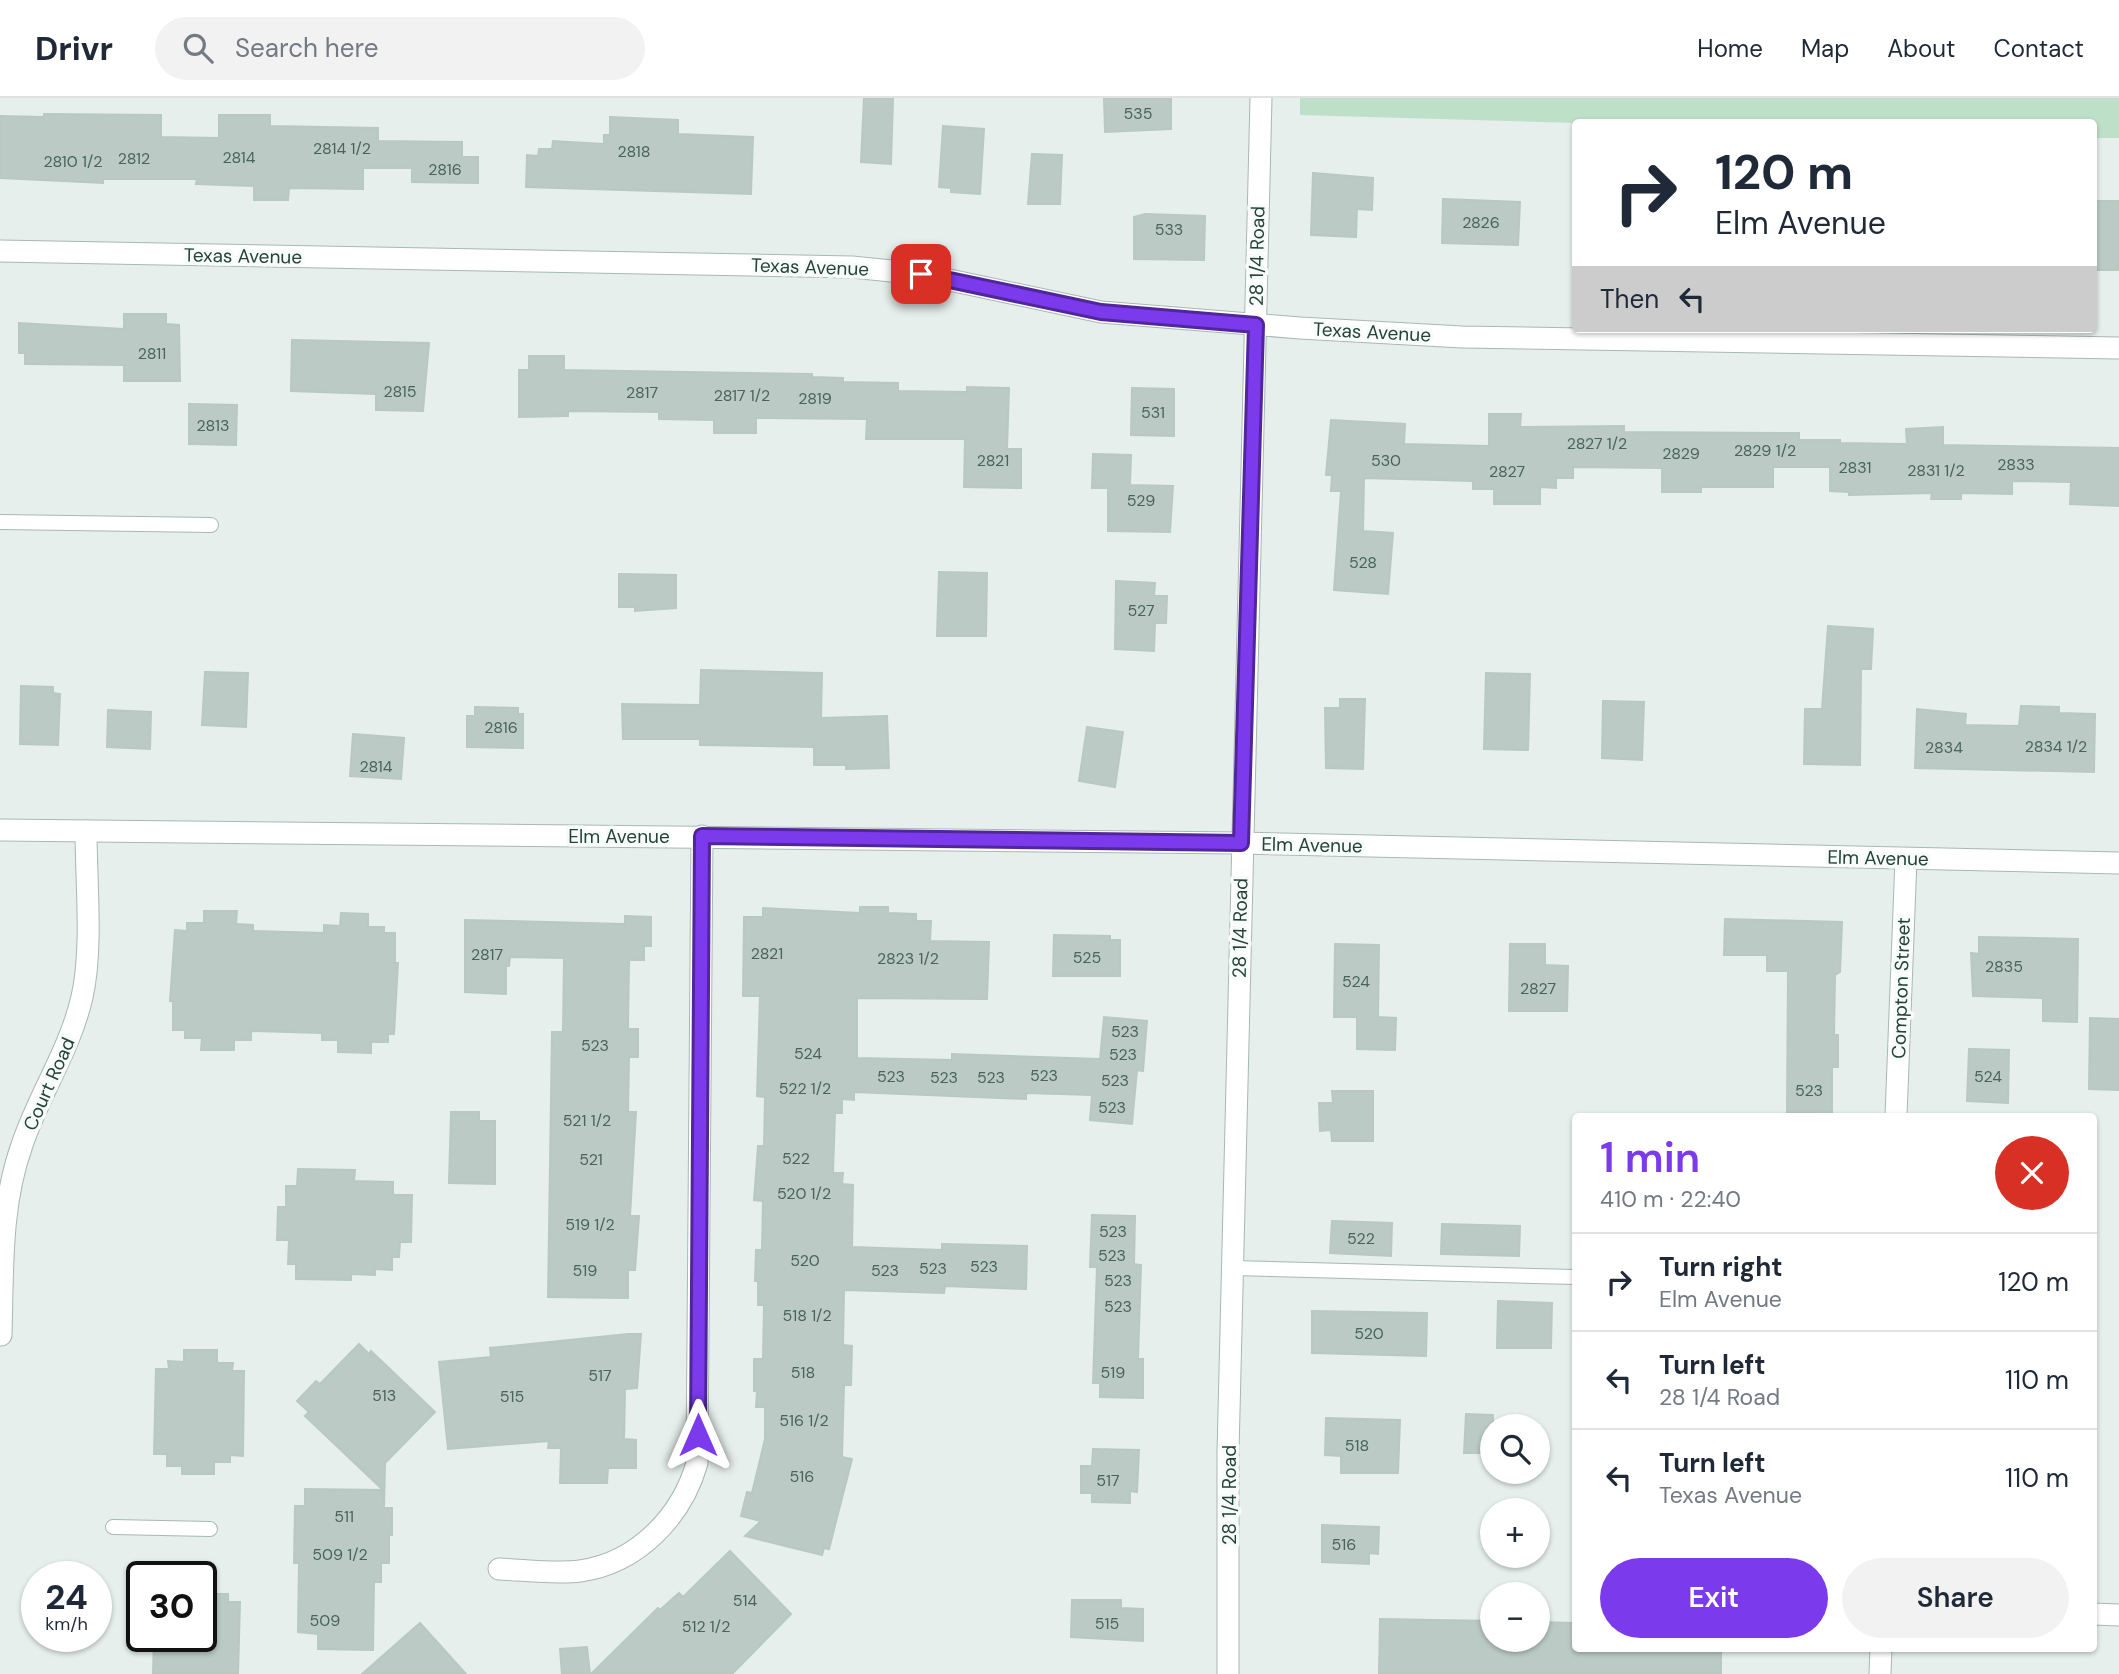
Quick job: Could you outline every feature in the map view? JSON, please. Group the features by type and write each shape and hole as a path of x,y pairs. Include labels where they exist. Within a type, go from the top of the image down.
{"street":[{"name":"28 1/4 Road","path":"1228,1674 1241,843 1261,98"},
{"name":"Texas Avenue","path":"0,251 852,267 921,274 1101,312 1256,325 1462,337 2119,348"},
{"name":"Elm Avenue","path":"0,830 1241,843 2119,863"},
{"name":"Court Road","path":"1,1335 6,1209 15,1167 23,1142 72,1034 83,994 86,831"},
{"path":"499,1569 581,1571 625,1555 670,1521 691,1486 697,1462 702,836"},
{"name":"Compton Street","path":"1896,1113 1906,859"},
{"path":"2097,1614 2119,1615"},
{"path":"1880,1674 1881,1652"}],"lane":[{"path":"0,522 211,525"},
{"path":"1233,1268 1572,1277"},
{"path":"113,1527 210,1529"}],"green space":[{"path":"1300,98 2119,98 2119,138 2097,138 2097,119 1572,119 1572,123 1300,115"}],"building":[{"path":"864,98 893,98 891,164 861,162"},
{"path":"1104,98 1171,98 1171,129 1105,132"},
{"path":"44,114 161,115 161,137 219,138 219,115 270,115 270,126 378,128 378,141 462,142 462,157 478,157 478,183 412,182 412,168 363,168 363,189 289,188 288,200 254,200 254,186 196,184 197,179 103,179 103,183 0,178 0,116 44,117"},
{"path":"610,117 678,120 678,134 753,137 751,194 526,187 527,155 538,156 539,149 552,149 553,141 604,144 604,135 610,135"},
{"path":"943,126 984,129 980,194 951,192 951,188 939,187"},
{"path":"1032,154 1062,155 1060,204 1028,204"},
{"path":"1313,173 1373,178 1372,210 1357,209 1356,237 1311,235"},
{"path":"1443,199 1520,202 1518,245 1442,243"},
{"path":"2097,201 2119,201 2118,270 2097,270"},
{"path":"1145,214 1205,216 1204,260 1134,259 1134,217"},
{"path":"124,314 166,314 166,324 179,325 180,381 124,381 124,365 25,364 25,353 19,353 19,323 124,329"},
{"path":"292,340 429,343 423,411 376,410 376,394 291,391"},
{"path":"529,356 564,356 564,370 812,374 812,377 843,378 843,382 898,383 898,391 967,392 967,387 1009,388 1007,449 1021,449 1021,488 964,487 965,439 866,439 867,419 756,418 756,433 714,433 714,420 659,419 659,412 568,411 568,416 519,417 519,370 529,370"},
{"path":"1132,388 1174,389 1174,436 1131,435"},
{"path":"189,404 237,405 236,445 189,444"},
{"path":"1489,414 1521,414 1520,427 1624,426 1624,432 1799,433 1799,440 1840,440 1840,443 1907,444 1906,429 1943,427 1943,445 2119,448 2119,506 2070,504 2071,482 2012,481 2012,494 1961,493 1961,499 1931,499 1932,493 1849,495 1849,492 1830,491 1830,467 1773,467 1773,487 1701,487 1701,492 1662,492 1662,468 1573,467 1573,478 1556,478 1556,488 1540,487 1540,504 1494,504 1494,489 1473,489 1473,481 1364,478 1363,531 1393,533 1388,594 1334,590 1341,491 1331,491 1332,475 1326,475 1331,420 1405,424 1404,444 1489,446"},
{"path":"1093,454 1131,455 1130,485 1173,486 1170,532 1108,531 1108,488 1092,488"},
{"path":"939,572 987,573 986,636 937,636"},
{"path":"619,574 676,575 676,608 635,611 635,607 619,607"},
{"path":"1116,581 1155,583 1154,596 1167,596 1166,623 1155,623 1154,651 1115,649"},
{"path":"1828,626 1873,629 1871,669 1861,669 1860,765 1804,764 1805,709 1822,709"},
{"path":"701,670 822,673 821,718 887,716 889,768 846,769 846,765 814,765 814,747 700,745 700,739 623,739 622,704 700,705"},
{"path":"205,672 248,673 246,727 202,725"},
{"path":"1486,673 1530,674 1528,750 1484,749"},
{"path":"21,686 53,687 53,693 60,694 58,745 20,744"},
{"path":"1340,699 1365,699 1363,769 1326,768 1325,708 1340,708"},
{"path":"1603,701 1644,702 1642,760 1602,758"},
{"path":"2021,706 2059,707 2059,713 2095,714 2094,772 1915,768 1917,709 1966,714 1965,725 2019,726"},
{"path":"475,707 518,708 518,714 523,714 523,748 467,747 467,716 475,716"},
{"path":"108,710 151,712 150,749 107,747"},
{"path":"1087,727 1123,732 1115,787 1079,781"},
{"path":"353,734 404,738 401,779 350,776"},
{"path":"860,907 888,907 888,913 916,914 916,921 931,921 930,941 989,942 987,999 857,998 857,1058 952,1060 952,1054 1100,1059 1104,1017 1147,1021 1143,1071 1137,1070 1132,1124 1090,1120 1092,1095 1026,1093 1026,1099 854,1092 854,1100 842,1099 842,1113 835,1113 833,1173 843,1173 842,1184 853,1185 852,1247 942,1250 942,1244 1027,1246 1026,1289 945,1286 944,1293 844,1290 843,1345 852,1346 851,1385 844,1385 842,1457 852,1459 829,1549 824,1548 822,1555 745,1536 761,1521 741,1516 747,1492 752,1493 765,1439 765,1407 756,1407 757,1391 754,1391 754,1359 763,1359 764,1305 758,1305 758,1281 755,1281 756,1250 762,1250 763,1201 754,1200 758,1146 764,1146 765,1097 757,1096 760,996 743,996 744,917 763,917 763,908 860,913"},
{"path":"204,911 237,911 236,924 253,925 253,931 324,933 324,925 340,926 341,913 368,914 368,927 384,927 384,933 395,933 395,963 398,963 394,1034 388,1034 388,1042 371,1042 371,1053 338,1052 338,1040 322,1040 322,1033 251,1031 251,1040 234,1040 234,1050 201,1050 202,1038 185,1038 185,1030 173,1030 173,1001 170,1001 175,930 187,931 187,923 204,923"},
{"path":"625,916 651,917 651,946 644,946 644,960 629,960 628,1029 638,1029 638,1057 629,1057 628,1112 636,1112 630,1216 639,1216 635,1270 628,1270 628,1298 548,1297 552,1032 563,1032 564,958 510,957 509,966 506,966 506,994 465,992 465,920 625,924"},
{"path":"1725,919 1842,922 1840,972 1835,975 1834,1035 1838,1035 1838,1067 1832,1067 1832,1113 1787,1113 1788,971 1767,971 1767,955 1724,955"},
{"path":"1054,935 1110,936 1110,940 1120,940 1120,976 1053,976"},
{"path":"1979,937 2078,939 2077,1022 2043,1021 2043,998 1973,996 1971,953 1979,954"},
{"path":"1335,944 1379,945 1378,1017 1396,1018 1395,1050 1357,1049 1357,1017 1334,1017"},
{"path":"1510,944 1545,944 1545,965 1568,966 1567,1011 1509,1011"},
{"path":"2090,1018 2119,1019 2119,1090 2089,1089"},
{"path":"1969,1049 2009,1050 2008,1103 1967,1101"},
{"path":"1332,1091 1373,1091 1373,1141 1332,1141 1331,1130 1320,1131 1319,1103 1333,1103"},
{"path":"451,1112 479,1112 479,1121 495,1121 495,1184 449,1183"},
{"path":"298,1169 355,1170 354,1181 393,1182 393,1195 412,1195 411,1242 400,1242 399,1257 392,1257 392,1270 375,1269 375,1275 351,1274 351,1280 296,1279 296,1264 288,1264 289,1240 277,1240 278,1207 286,1207 286,1186 297,1186"},
{"path":"1092,1215 1135,1216 1134,1264 1141,1265 1138,1359 1143,1359 1143,1398 1100,1397 1100,1383 1093,1383 1097,1267 1090,1267"},
{"path":"1332,1221 1392,1223 1391,1256 1330,1253"},
{"path":"1442,1224 1520,1226 1519,1256 1441,1254"},
{"path":"1498,1301 1552,1303 1551,1348 1497,1348"},
{"path":"1312,1311 1427,1313 1426,1356 1312,1353"},
{"path":"641,1334 637,1388 625,1389 624,1439 636,1440 636,1468 608,1468 607,1483 560,1483 561,1448 548,1448 549,1441 448,1449 439,1362 491,1357 490,1348"},
{"path":"359,1344 369,1354 371,1351 435,1412 385,1463 384,1508 392,1508 392,1535 389,1535 389,1563 381,1563 381,1582 374,1582 373,1650 318,1649 318,1634 298,1632 299,1563 294,1563 295,1506 305,1506 305,1489 383,1490 305,1416 309,1412 297,1401 316,1381 320,1384"},
{"path":"184,1350 217,1350 217,1363 233,1363 232,1371 244,1371 243,1456 230,1455 230,1462 214,1462 214,1474 182,1474 182,1466 167,1466 167,1454 154,1454 156,1369 169,1369 168,1361 184,1362"},
{"path":"1466,1414 1480,1415 1480,1453 1464,1453"},
{"path":"1326,1418 1400,1420 1398,1473 1341,1473 1341,1456 1325,1455"},
{"path":"1093,1449 1139,1450 1137,1492 1130,1491 1130,1503 1092,1502 1092,1493 1081,1493 1081,1466 1092,1466"},
{"path":"1322,1525 1379,1527 1378,1554 1369,1553 1369,1564 1322,1562"},
{"path":"730,1551 791,1614 732,1674 591,1674 658,1608 660,1610 679,1593 683,1597"},
{"path":"217,1594 228,1594 228,1602 240,1602 238,1674 153,1674 154,1652 217,1652"},
{"path":"1072,1600 1121,1600 1121,1608 1143,1609 1143,1641 1071,1637"},
{"path":"1380,1619 1480,1621 1480,1652 1550,1652 1550,1622 1572,1623 1572,1652 1721,1652 1721,1674 1379,1674"},
{"path":"420,1623 466,1674 362,1674"},
{"path":"587,1647 590,1674 562,1674 560,1649"}],"route":[{"path":"698,1435 702,836 1241,843 1256,325 1101,312 921,274"}]}
